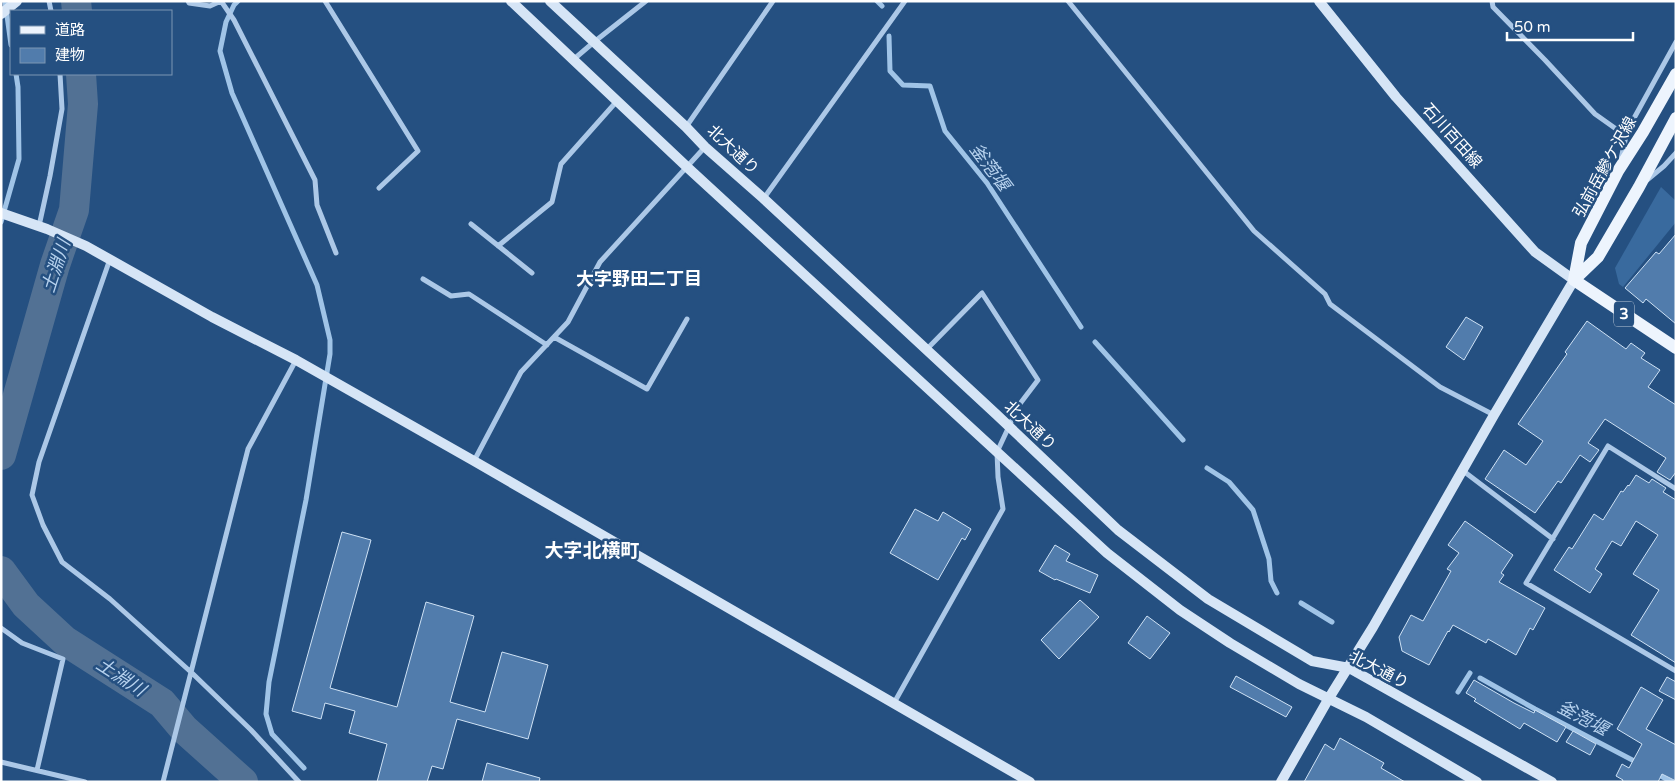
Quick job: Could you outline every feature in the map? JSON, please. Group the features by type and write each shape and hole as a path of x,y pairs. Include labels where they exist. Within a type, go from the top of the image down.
{"main road":[{"name":"弘前岳鰺ケ沢線","path":"1574,280 1581,243 1618,171 1676,74"},
{"path":"1574,280 1598,257 1676,118"},
{"name":"3","path":"1574,280 1676,348"}],"street":[{"path":"2,14 17,1"},
{"path":"188,1 189,3 210,6 221,1 234,20 315,180 317,205 336,253"},
{"path":"325,1 418,151 379,188"},
{"path":"511,1 687,167 1106,553 1180,610 1230,643 1299,684 1366,717 1476,782"},
{"name":"北大通り","path":"550,1 1009,426 1118,530 1208,599 1312,661 1349,668 1552,782"},
{"path":"574,60 646,1"},
{"path":"686,127 773,1"},
{"path":"763,198 905,1"},
{"path":"1068,1 1254,230 1324,294 1330,304 1440,387 1494,415"},
{"name":"石川百田線","path":"1319,1 1396,97 1535,252 1574,280"},
{"path":"1492,1 1493,7 1546,60 1594,114 1626,136"},
{"path":"1618,171 1626,136 1676,42"},
{"path":"43,228 62,109 60,75"},
{"path":"498,246 552,202 561,164 617,100"},
{"path":"474,461 521,372 568,322 600,262 706,147"},
{"path":"1639,187 1676,153"},
{"path":"1,213 86,246 212,317 296,360 1030,782"},
{"path":"471,224 532,272"},
{"path":"110,259 39,462 32,495 62,562 110,599 192,673 251,730 299,782"},
{"path":"424,279 451,296 469,294 547,345"},
{"path":"1281,782 1574,280"},
{"path":"893,704 1003,508 998,477 997,452 1019,405 1038,380 982,293 926,350"},
{"path":"554,337 647,389 686,319"},
{"path":"163,782 248,449 296,360"},
{"path":"1676,489 1608,446 1526,583 1676,670"},
{"path":"1462,470 1553,539"},
{"path":"1,628 22,643 64,659 37,770"},
{"path":"1,762 84,782"}],"shaded area":[{"path":"1661,187 1676,201 1676,222 1623,287 1619,284 1615,268"}],"building":[{"path":"1676,234 1676,324 1646,299 1643,303 1625,288 1656,252 1659,254"},
{"path":"1466,317 1483,327 1464,360 1446,347"},
{"path":"1587,321 1626,349 1631,343 1645,353 1641,358 1660,370 1648,387 1676,405 1676,472 1670,480 1657,472 1666,458 1605,419 1588,443 1599,450 1590,462 1580,455 1561,483 1558,481 1535,513 1485,479 1504,450 1526,465 1543,441 1518,424 1567,354 1565,352"},
{"path":"1636,475 1649,483 1652,479 1666,488 1663,492 1676,500 1676,663 1631,635 1659,590 1633,574 1658,535 1636,521 1621,546 1612,541 1595,569 1602,574 1590,593 1554,570 1569,547 1572,549 1594,514 1603,520 1621,491 1623,492 1629,486"},
{"path":"915,509 938,521 943,512 971,529 965,540 962,538 938,580 890,553"},
{"path":"1465,521 1513,555 1501,573 1504,575 1499,582 1545,608 1533,630 1530,628 1516,655 1488,639 1486,643 1453,625 1429,665 1402,651 1399,637 1411,615 1423,621 1451,571 1447,569 1459,553 1448,545"},
{"path":"342,532 371,540 330,688 397,707 426,602 474,616 450,702 485,712 502,652 548,665 528,739 457,719 443,769 432,766 427,782 377,782 387,744 349,733 355,711 325,703 321,719 292,711"},
{"path":"1055,545 1070,554 1066,561 1098,575 1090,593 1055,580 1039,571"},
{"path":"1080,600 1099,617 1059,659 1041,640"},
{"path":"1147,616 1170,633 1150,659 1128,643"},
{"path":"1236,676 1292,707 1286,717 1230,687"},
{"path":"1667,677 1676,682 1676,700 1659,691"},
{"path":"1474,680 1514,703 1534,713 1535,710 1566,727 1557,742 1524,723 1520,729 1474,701 1476,699 1466,693"},
{"path":"1641,687 1663,700 1646,729 1676,745 1676,781 1662,774 1658,782 1622,782 1623,780 1616,776 1622,764 1629,768 1642,744 1617,729"},
{"path":"1573,731 1596,744 1590,755 1566,742"},
{"path":"1340,738 1384,763 1381,768 1405,782 1304,782 1325,744 1334,750"},
{"path":"487,763 540,778 539,782 482,782"}],"waterway":[{"path":"5,1 10,38"},
{"name":"土淵川","path":"76,1 77,10"},
{"path":"238,1 226,22 220,51 232,93 317,285 330,340 330,354 306,500 269,682 266,714 272,734 304,768"},
{"name":"釜萢堰","path":"877,1 882,6"},
{"name":"釜萢堰","path":"889,36 890,71 903,85 930,86 945,131 987,183 1081,327"},
{"path":"1,222 19,159 16,75"},
{"name":"土淵川","path":"1,455 55,265 74,210 83,104 81,75"},
{"name":"釜萢堰","path":"1095,342 1183,440"},
{"name":"釜萢堰","path":"1207,468 1229,482 1253,510 1269,559 1271,581 1277,593"},
{"name":"土淵川","path":"1,571 26,605 65,641 162,703 184,729 243,782"},
{"name":"釜萢堰","path":"1301,603 1332,622"},
{"name":"釜萢堰","path":"1458,692 1470,673"},
{"name":"釜萢堰","path":"1480,678 1638,763"},
{"name":"釜萢堰","path":"1657,774 1672,782"}],"district":[{"name":"大字野田二丁目","path":"639,279"},
{"name":"大字北横町","path":"592,551"}]}
